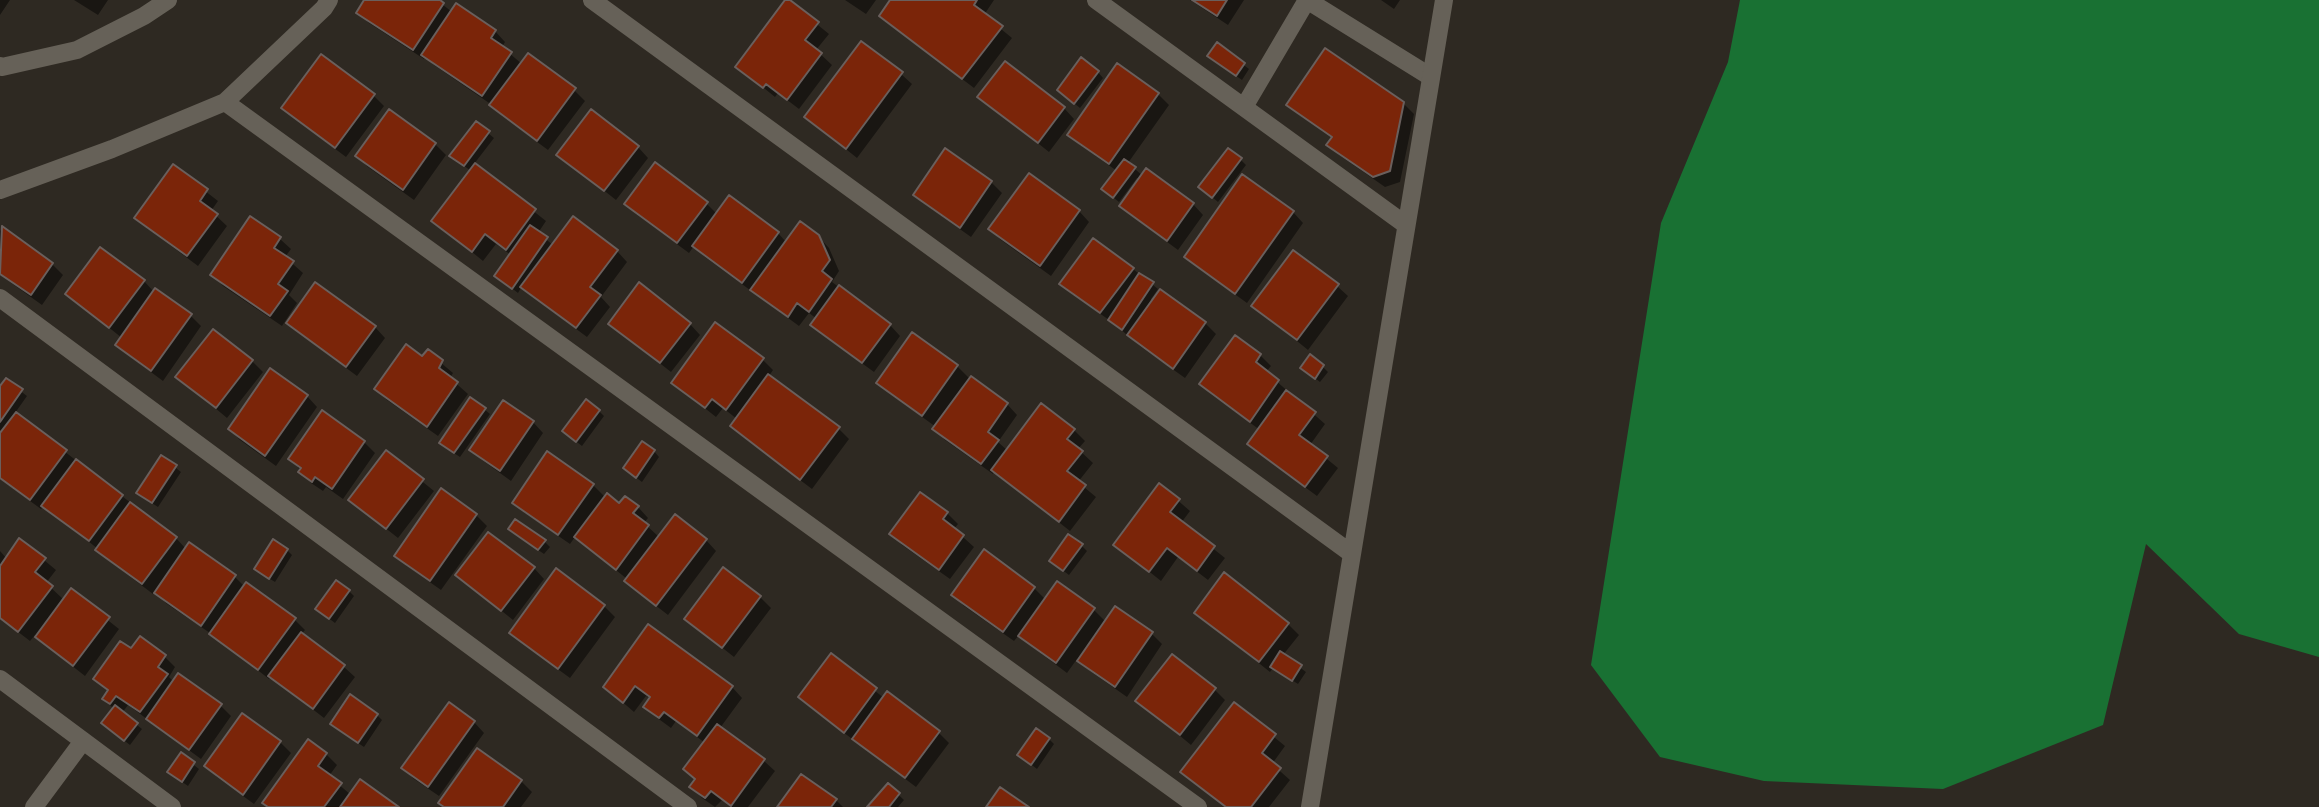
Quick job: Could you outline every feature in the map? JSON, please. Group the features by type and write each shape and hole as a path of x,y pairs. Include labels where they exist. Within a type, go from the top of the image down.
{"street":[{"path":"0,66 77,50 169,0"},
{"path":"0,190 112,149 225,102 324,8 329,0"},
{"path":"592,0 1352,555"},
{"path":"1096,0 1406,225"},
{"path":"1244,107 1307,0 1431,77"},
{"path":"1310,807 1444,0"},
{"path":"225,102 1198,807"},
{"path":"0,298 688,807"},
{"path":"0,679 172,807"},
{"path":"34,807 83,741"}],"green space":[{"path":"1740,0 2319,0 2319,657 2239,634 2146,544 2103,725 1943,789 1764,781 1660,757 1591,665 1661,223 1728,62"}],"building":[{"path":"364,0 440,0 444,3 413,50 356,13"},
{"path":"785,0 790,0 819,22 805,40 822,53 787,100 766,84 763,88 735,67"},
{"path":"890,0 977,0 974,5 1003,26 962,79 879,16"},
{"path":"1192,0 1227,0 1217,16"},
{"path":"456,3 496,30 491,38 512,52 482,96 421,55"},
{"path":"861,41 903,72 846,149 804,117"},
{"path":"1217,42 1245,63 1236,76 1207,56"},
{"path":"1325,48 1404,102 1390,171 1373,177 1326,145 1332,137 1286,105"},
{"path":"528,53 576,88 537,141 489,105"},
{"path":"321,54 375,94 335,148 281,108"},
{"path":"1081,57 1099,71 1074,104 1057,90"},
{"path":"1005,61 1065,107 1038,143 977,97"},
{"path":"1117,63 1159,93 1109,164 1067,135"},
{"path":"389,109 436,143 403,190 355,156"},
{"path":"591,109 639,146 604,191 556,155"},
{"path":"476,121 490,131 464,166 449,156"},
{"path":"945,148 992,181 960,228 913,195"},
{"path":"1228,148 1242,158 1212,198 1198,187"},
{"path":"1124,159 1136,167 1113,198 1101,189"},
{"path":"655,162 708,202 677,243 624,204"},
{"path":"475,163 536,209 506,250 485,234 472,252 431,221"},
{"path":"173,164 208,189 200,201 218,214 187,256 134,218"},
{"path":"1146,168 1194,203 1167,241 1119,206"},
{"path":"1029,173 1080,210 1040,266 988,229"},
{"path":"1242,174 1294,211 1235,294 1184,257"},
{"path":"729,195 779,232 742,283 692,246"},
{"path":"250,216 281,237 274,248 294,261 278,284 288,291 270,316 210,275"},
{"path":"573,216 618,250 590,287 601,295 576,328 520,287"},
{"path":"800,221 819,235 830,260 822,271 832,279 809,312 797,303 788,317 750,290"},
{"path":"530,225 548,237 512,289 494,276"},
{"path":"2,226 53,263 31,295 0,274"},
{"path":"1093,238 1134,268 1100,313 1059,284"},
{"path":"100,247 145,280 109,328 65,294"},
{"path":"1293,250 1339,284 1297,340 1251,306"},
{"path":"1139,273 1154,282 1122,330 1108,320"},
{"path":"315,282 376,326 346,367 286,323"},
{"path":"639,282 691,323 660,363 608,324"},
{"path":"839,285 891,324 862,363 810,325"},
{"path":"155,288 192,314 151,371 115,345"},
{"path":"1160,289 1206,322 1173,369 1127,335"},
{"path":"715,322 764,358 726,410 712,399 705,408 671,383"},
{"path":"213,329 253,360 216,408 175,377"},
{"path":"912,332 958,365 922,416 876,383"},
{"path":"1235,335 1261,354 1256,362 1279,380 1250,422 1199,384"},
{"path":"406,344 422,356 428,349 443,360 439,368 458,382 427,427 374,389"},
{"path":"1310,354 1324,365 1315,379 1300,368"},
{"path":"270,368 308,395 265,456 228,429"},
{"path":"768,374 840,427 800,480 730,426"},
{"path":"971,376 1008,403 988,432 999,440 981,464 932,429"},
{"path":"6,378 23,389 0,422 0,386"},
{"path":"1286,390 1316,412 1299,435 1328,456 1305,487 1247,444"},
{"path":"470,397 486,408 454,453 439,443"},
{"path":"586,399 600,410 576,442 562,431"},
{"path":"503,400 534,421 500,471 469,450"},
{"path":"1041,403 1075,429 1067,439 1083,451 1067,471 1086,485 1059,522 991,470"},
{"path":"322,410 365,441 332,489 315,477 312,482 298,472 301,468 288,459"},
{"path":"16,412 67,450 30,500 0,478 0,433"},
{"path":"642,441 655,450 636,478 623,468"},
{"path":"386,450 424,479 386,529 348,500"},
{"path":"547,451 594,484 558,535 512,503"},
{"path":"161,455 177,465 152,503 136,493"},
{"path":"76,459 123,495 89,541 41,506"},
{"path":"1159,483 1180,499 1170,512 1215,546 1197,571 1167,548 1149,572 1113,545"},
{"path":"441,488 477,514 430,581 394,556"},
{"path":"920,492 948,512 943,519 964,535 939,570 889,534"},
{"path":"607,493 619,503 625,496 639,506 633,513 649,525 616,570 574,537"},
{"path":"130,502 177,537 142,584 95,550"},
{"path":"675,514 707,539 656,606 624,581"},
{"path":"515,519 546,540 538,550 508,529"},
{"path":"488,532 535,567 501,611 455,575"},
{"path":"1068,534 1083,544 1063,571 1049,561"},
{"path":"19,538 46,558 35,572 53,586 18,632 0,618 0,566"},
{"path":"273,539 288,549 269,579 254,569"},
{"path":"189,542 236,575 201,626 154,593"},
{"path":"984,549 1035,587 1003,632 951,595"},
{"path":"723,567 761,596 722,648 684,619"},
{"path":"556,568 605,605 558,669 509,633"},
{"path":"1224,572 1289,623 1259,662 1194,613"},
{"path":"336,580 350,590 329,619 315,609"},
{"path":"1057,581 1095,608 1056,663 1018,636"},
{"path":"246,582 296,618 258,670 209,634"},
{"path":"71,588 110,617 73,666 35,637"},
{"path":"1115,606 1153,632 1115,687 1077,661"},
{"path":"648,624 733,686 697,736 664,712 659,718 643,707 650,697 635,686 623,703 603,687"},
{"path":"301,632 345,665 313,709 268,676"},
{"path":"140,636 166,655 158,667 168,674 140,712 116,696 110,704 102,699 108,690 93,679 120,641 131,648"},
{"path":"1280,651 1302,665 1292,681 1270,667"},
{"path":"831,653 877,688 844,733 798,697"},
{"path":"1172,654 1216,688 1180,735 1135,701"},
{"path":"178,673 222,704 189,750 146,719"},
{"path":"887,691 940,731 905,778 852,739"},
{"path":"350,694 378,714 358,743 330,724"},
{"path":"449,702 475,721 428,787 401,768"},
{"path":"1234,702 1276,734 1262,753 1281,768 1251,807 1226,807 1180,772"},
{"path":"115,705 138,723 124,741 101,723"},
{"path":"242,713 281,741 243,795 204,766"},
{"path":"717,724 765,759 731,806 711,791 705,798 689,787 695,779 683,769"},
{"path":"1036,728 1050,738 1031,765 1017,755"},
{"path":"308,739 327,753 318,766 342,783 324,807 268,807 262,803"},
{"path":"477,748 522,780 503,807 444,807 438,803"},
{"path":"181,752 195,762 182,782 167,772"},
{"path":"801,774 837,799 831,807 777,807"},
{"path":"360,779 399,807 340,807"},
{"path":"888,783 900,793 889,807 867,807"},
{"path":"1000,787 1029,807 986,807"}]}
